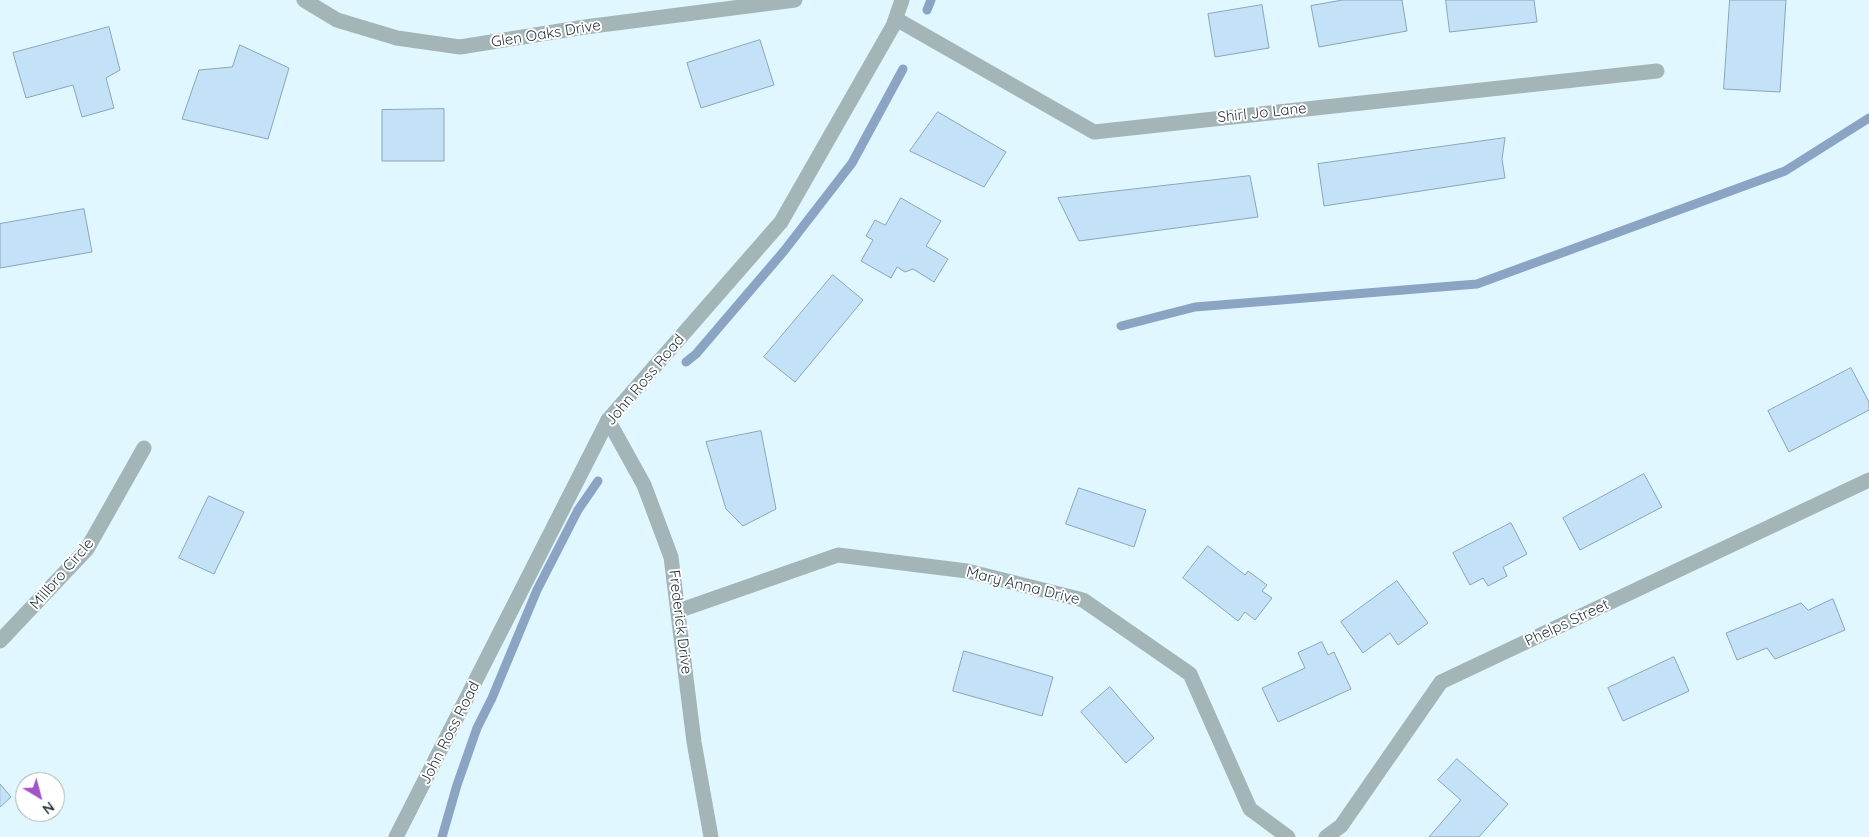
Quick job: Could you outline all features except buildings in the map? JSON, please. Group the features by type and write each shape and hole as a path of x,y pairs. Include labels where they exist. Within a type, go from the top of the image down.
{"street":[{"name":"Glen Oaks Drive","path":"304,0 337,20 397,38 460,47 585,27 795,0"},
{"name":"John Ross Road","path":"396,837 608,420 781,222 896,19 902,0"},
{"name":"Shirl Jo Lane","path":"896,19 1094,132 1657,71"},
{"name":"Frederick Drive","path":"608,420 644,485 671,557 694,742 712,837"},
{"name":"Millbro Circle","path":"0,641 87,549 144,448"},
{"name":"Phelps Street","path":"1326,837 1340,826 1441,682 1869,480"},
{"name":"Mary Anna Drive","path":"678,611 838,556 967,571 1082,600 1190,674 1250,809 1288,837"}],"waterway":[{"path":"927,10 931,0"},
{"path":"686,362 696,354 784,251 852,163 903,69"},
{"path":"1121,326 1195,307 1477,284 1785,171 1869,118"},
{"path":"442,837 457,785 477,728 492,698 537,590 578,510 598,481"}]}
